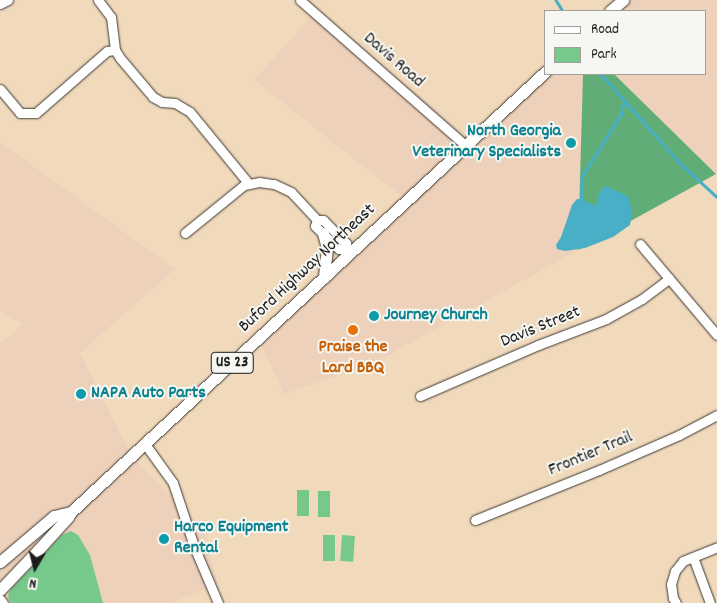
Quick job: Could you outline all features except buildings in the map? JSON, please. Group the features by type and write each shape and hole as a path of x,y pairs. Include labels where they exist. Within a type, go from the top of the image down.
{"main road":[{"path":"611,10 623,0"},
{"name":"Buford Highway Northeast","path":"70,512 324,278 347,252 466,146 544,73"},
{"path":"323,233 328,253 324,278"},
{"name":"US 23","path":"0,562 54,516 70,512"},
{"name":"US 23","path":"0,590 68,518 70,512"}],"street":[{"path":"0,4 8,0"},
{"path":"98,0 111,17 115,50 153,97 162,102 175,103 190,112 249,184"},
{"name":"Davis Road","path":"300,0 466,146"},
{"path":"0,89 20,113 36,113 107,51 115,50"},
{"path":"185,233 244,185 259,182 274,184 291,192 317,220 324,220 346,243 347,252 339,249 315,226 317,220"},
{"path":"640,244 717,335"},
{"name":"Davis Street","path":"420,396 606,318 642,299 668,279"},
{"name":"Frontier Trail","path":"475,520 599,470 679,435 717,415"},
{"path":"146,444 173,483 195,549 218,603"},
{"path":"676,603 673,598 671,584 675,571 683,561 717,547"},
{"path":"693,557 710,603"},
{"path":"0,599 3,603"}],"shaded area":[{"path":"625,0 717,0 717,174 615,75 707,75 707,10 615,10"},
{"path":"318,9 469,138 546,75 583,75 578,250 372,364 284,394 258,338 405,199 254,80"},
{"path":"0,142 175,269 80,353 133,459 203,527 218,584 170,603 0,603 0,344 23,324 0,311"}],"green space":[{"path":"583,75 615,75 716,174 578,250"},
{"path":"297,490 309,490 309,516 297,516"},
{"path":"318,491 330,491 330,517 318,517"},
{"path":"71,531 78,535 90,555 103,603 10,603 8,595 11,589 62,535"},
{"path":"323,535 335,535 335,561 323,561"},
{"path":"342,535 355,536 353,562 340,561"}],"water":[{"path":"605,186 626,195 629,199 632,212 630,225 613,237 585,248 565,251 557,249 556,245 561,237 572,205 577,199 581,199 596,206 599,193"}],"waterway":[{"path":"556,0 562,10"},
{"path":"602,75 680,163 717,197"},
{"path":"581,199 582,176 621,114 624,101"}],"place":[{"name":"North Georgia Veterinary Specialists","path":"571,143"},
{"name":"Journey Church","path":"374,316"},
{"name":"Praise the Lard BBQ","path":"353,330"},
{"name":"NAPA Auto Parts","path":"81,394"},
{"name":"Harco Equipment Rental","path":"164,539"}]}
